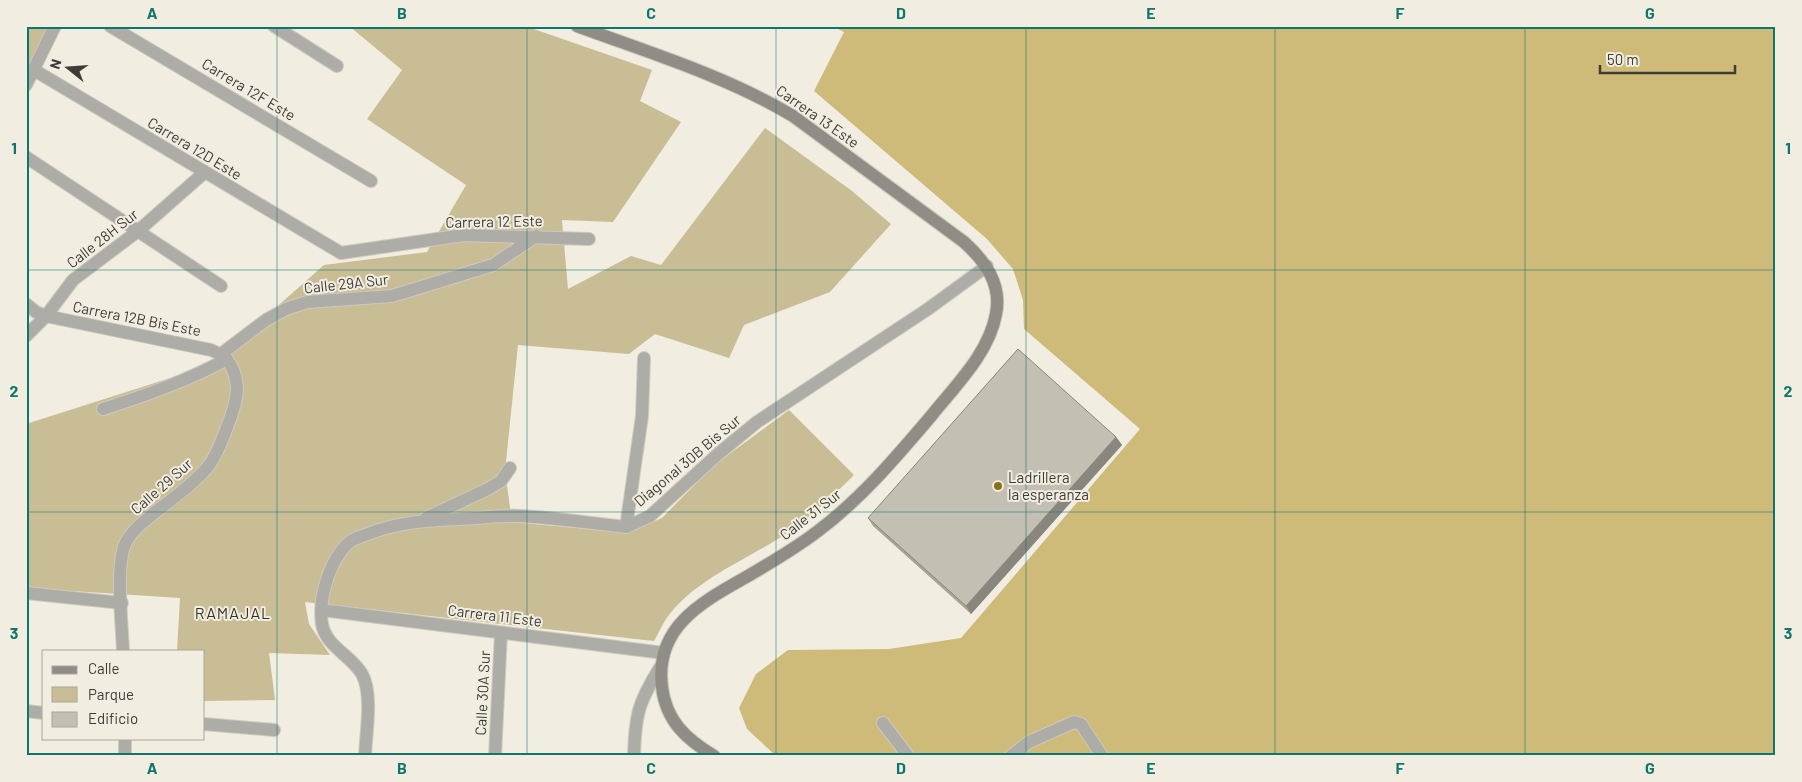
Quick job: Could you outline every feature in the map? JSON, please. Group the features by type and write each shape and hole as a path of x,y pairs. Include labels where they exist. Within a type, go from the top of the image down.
{"main road":[{"name":"Carrera 13 Este","path":"578,26 726,80 763,98 800,121 958,237 978,254 987,266"},
{"name":"Calle 31 Sur","path":"714,756 688,739 672,718 662,693 664,653 675,629 694,608 799,545 847,507 874,482 899,454 961,380 976,360 986,342 993,327 997,296 994,280 987,266"}],"street":[{"path":"26,85 55,26"},
{"name":"Carrera 12F Este","path":"110,26 371,181"},
{"path":"274,26 337,66"},
{"name":"Carrera 12D Este","path":"34,70 341,253"},
{"path":"26,157 221,286"},
{"name":"Calle 28H Sur","path":"26,336 46,316 73,280 138,231 205,172"},
{"name":"Carrera 12 Este","path":"341,253 464,235 590,239"},
{"name":"Calle 29A Sur","path":"103,408 161,390 204,372 266,320 286,309 308,302 392,296 493,264 536,236"},
{"name":"Diagonal 30B Bis Sur","path":"626,527 650,516 718,454 757,422 928,308 987,266"},
{"name":"Carrera 12B Bis Este","path":"26,304 36,312 46,316 201,347 224,357"},
{"name":"Calle 29 Sur","path":"123,650 121,559 127,540 144,521 194,482 208,467 223,439 237,393 236,376 230,363 224,357"},
{"path":"365,756 366,686 362,674 354,662 333,644 323,627 322,610 327,582 332,564 340,551 352,540 382,528 419,522 519,516 626,527 642,416 644,358"},
{"path":"419,522 488,489 502,480 510,468"},
{"path":"26,594 122,603"},
{"name":"Carrera 11 Este","path":"322,610 664,653"},
{"name":"Calle 30A Sur","path":"495,756 501,633"},
{"path":"634,756 634,733 638,710 646,691 662,666"},
{"path":"26,711 42,712"},
{"path":"1010,756 1029,742 1074,722 1081,724 1102,756"},
{"path":"883,723 908,756"},
{"path":"205,724 274,730"},
{"path":"125,740 125,756"}],"green space":[{"path":"26,26 49,26 26,75"},
{"path":"349,26 525,26 652,70 640,101 681,122 613,222 562,220 568,289 631,256 661,265 765,128 852,191 891,224 830,292 744,325 729,358 655,334 629,354 518,345 505,471 512,522 619,532 632,531 662,518 713,466 789,410 854,475 801,523 693,591 669,615 654,641 305,602 309,624 330,655 269,653 275,700 205,701 205,650 177,650 180,598 26,588 26,424 211,365 324,265 427,252 466,185 367,119 402,70"}],"shaded area":[{"path":"832,26 1776,26 1776,756 775,755 747,729 739,708 756,674 788,650 889,649 961,638 1140,429 1024,329 1023,300 1013,269 987,239 814,91 844,32"}],"building":[{"name":"Ladrillera la esperanza","path":"1018,349 1116,437 966,606 868,518"}],"place":[{"name":"Ladrillera la esperanza","path":"998,486"}],"district":[{"name":"RAMAJAL","path":"233,612"}]}
